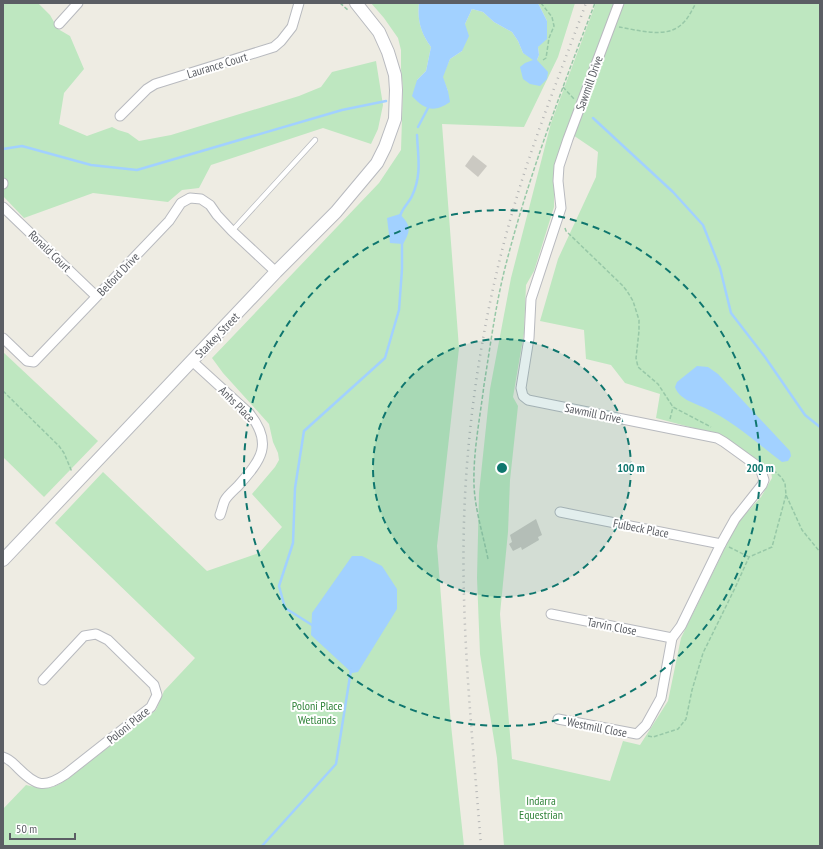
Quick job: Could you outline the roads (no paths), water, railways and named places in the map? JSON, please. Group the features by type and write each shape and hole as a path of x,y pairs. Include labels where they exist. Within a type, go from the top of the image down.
{"street":[{"path":"59,24 78,3"},
{"name":"Laurance Court","path":"120,116 147,89 155,84 274,47 292,28 300,3"},
{"name":"Sawmill Drive","path":"619,3 559,166 558,181 560,208 531,299 529,338 521,388 523,396 528,400 718,438 760,468 763,473 764,480 762,485 735,519 721,544 681,626 672,638 661,698 646,725 636,734"},
{"name":"Starkey Street","path":"3,560 276,272 336,212 377,163 385,147 395,119 395,75 388,52 379,32 355,5"},
{"name":"Belford Drive","path":"3,338 27,361 34,362 169,221 181,203 190,198 201,199 210,205 217,216 276,272"},
{"name":"Ronald Court","path":"3,207 96,296"},
{"name":"Anhs Place","path":"192,361 249,413 257,423 263,436 262,451 255,466 225,500 220,514"},
{"name":"Fulbeck Place","path":"560,512 721,544"},
{"name":"Tarvin Close","path":"551,614 672,638"},
{"name":"Poloni Place","path":"3,757 9,759 29,780 43,784 55,782 151,707 157,695 154,685 108,640 96,634 84,636 43,680"},
{"name":"Westmill Close","path":"558,719 636,734"}],"lane":[{"path":"232,231 315,140"}],"water":[{"path":"419,3 538,3 547,21 547,39 538,47 539,55 537,60 548,72 547,79 540,86 530,84 523,79 520,67 533,60 523,53 512,32 494,22 483,12 472,9 465,24 469,36 462,51 450,59 443,77 450,102 439,108 434,109 426,107 412,96 417,80 426,71 431,47 420,26"},
{"path":"400,214 409,228 407,235 403,244 390,243 387,218"},
{"path":"697,366 708,367 718,374 790,451 791,456 788,461 782,462 725,419 683,398 680,395 675,387 677,382"},
{"path":"352,556 362,556 382,566 397,589 397,609 358,672 352,673 311,635 312,613"}],"waterway":[{"path":"3,149 22,146 91,165 137,170 342,110 386,101"},
{"path":"418,127 429,106"},
{"path":"593,118 673,192 703,225 720,268 731,313 765,357 805,415 820,427"},
{"path":"400,217 402,211 412,196 417,181 419,166 417,135"},
{"path":"315,625 312,625 285,608 279,586 293,543 295,488 304,431 385,358 399,310 402,242"},
{"path":"262,846 336,764 351,670"}],"railway":[{"path":"481,846 470,715 465,628 465,496 471,422 481,348 505,239 531,152 586,3"}],"park label":[{"name":"Poloni Place Wetlands","path":"317,712"},
{"name":"Indarra Equestrian","path":"541,807"}]}
